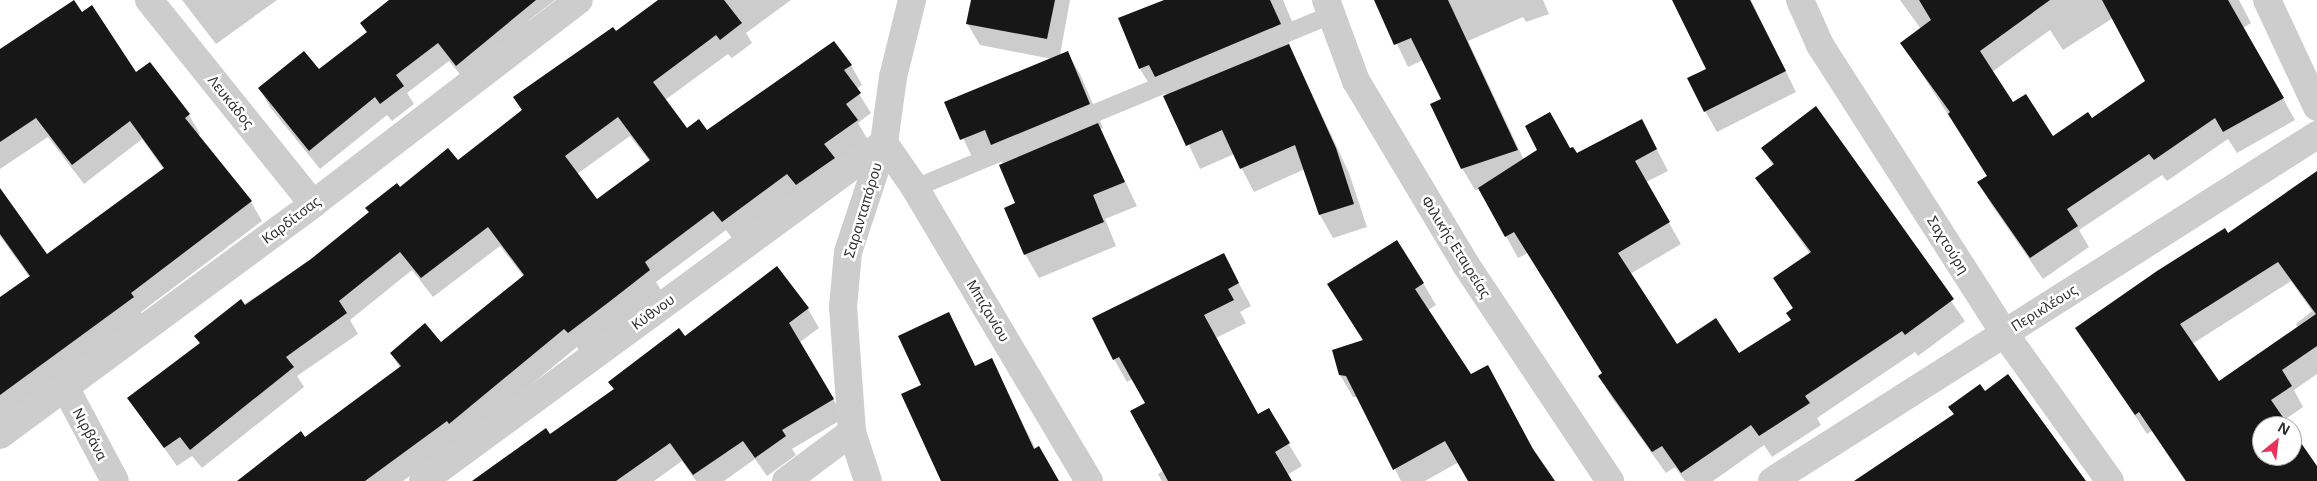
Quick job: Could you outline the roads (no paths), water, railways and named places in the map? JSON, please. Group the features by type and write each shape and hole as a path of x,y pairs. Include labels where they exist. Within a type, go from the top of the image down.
{"street":[{"name":"Λευκάδος","path":"149,0 313,204"},
{"name":"Καρδίτσας","path":"0,435 313,204 579,0"},
{"name":"Σαρανταπόρου","path":"868,481 852,432 843,307 848,252 884,143 893,77 912,0"},
{"name":"Σαχτούρη","path":"1800,0 1820,45 2004,334 2110,481"},
{"path":"2267,0 2317,107"},
{"name":"Φιλικής Εταιρείας","path":"1328,8 1356,80 1456,248 1610,481"},
{"name":"Περικλέους","path":"1772,481 2317,135"},
{"name":"Μπιζανίου","path":"884,143 915,188 1089,481"},
{"name":"Κύθνου","path":"422,481 884,143"},
{"name":"Νιρβάνα","path":"65,387 115,481"},
{"path":"786,481 852,432"}],"lane":[{"path":"915,188 1328,8"}]}
